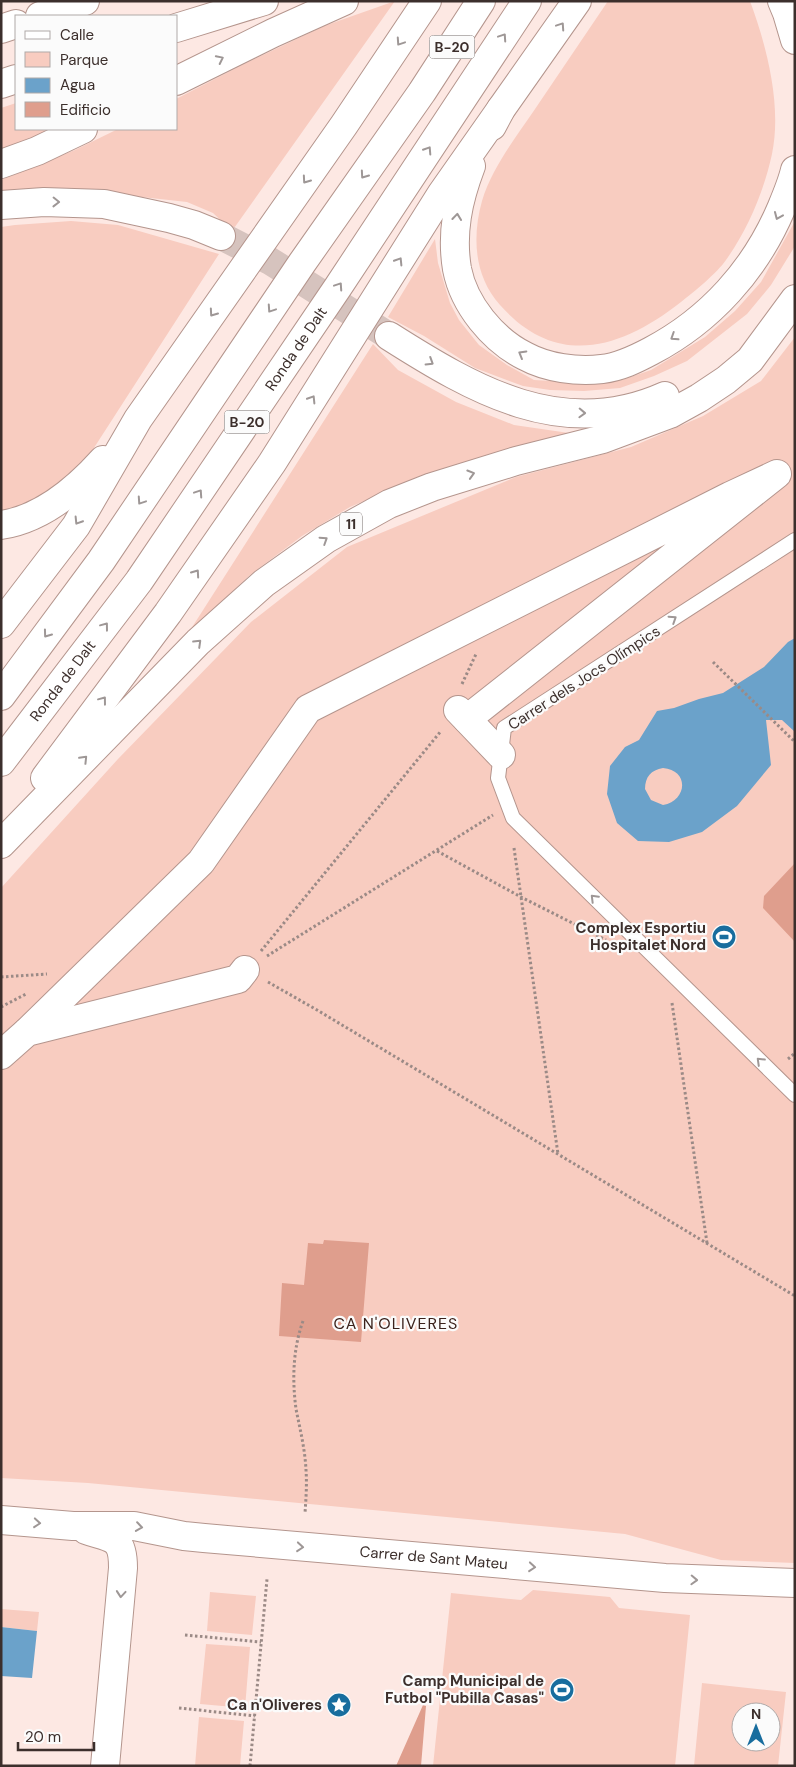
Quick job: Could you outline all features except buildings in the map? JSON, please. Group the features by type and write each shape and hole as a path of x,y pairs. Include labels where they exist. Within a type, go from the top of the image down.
{"main road":[{"path":"43,15 84,1"},
{"path":"178,26 242,1"},
{"path":"178,26 264,1"},
{"path":"178,80 273,33 344,1"},
{"path":"1,624 76,526 138,419 344,125 427,1"},
{"name":"B-20","path":"1,696 101,560 302,263 422,92 481,1"},
{"name":"Ronda de Dalt","path":"1,762 139,581 338,287 527,1"},
{"path":"1,838 168,613 266,470 442,193 577,1"},
{"path":"782,1 795,40"},
{"path":"1,29 15,24"},
{"path":"1,84 15,79"},
{"path":"501,109 474,160 460,196 454,241 458,271 466,295 476,312 489,328 506,344 525,356 546,364 583,370 619,366 658,347 695,322 728,293 754,260 775,222 795,170"},
{"path":"1,164 37,151 81,130"},
{"path":"3,205 44,202 104,204 169,218 194,225 221,236"},
{"path":"389,336 462,381 510,402 562,413 590,414 614,412 654,401 675,392 731,359 773,327 795,299"},
{"name":"11","path":"1,844 198,642 264,583 326,538 389,504 432,487 507,463 602,438 670,414 713,389 750,360 773,327"},
{"path":"1,525 14,523 47,508 70,493 92,472 138,419"},
{"path":"1,1055 27,1032 201,862 308,709 721,500 778,474 463,714 501,756"},
{"path":"27,1032 238,979 245,970"},
{"name":"Carrer de Sant Mateu","path":"1,1520 73,1526 134,1526 184,1536 214,1539 665,1578 795,1583"},
{"name":"Carrer de Sant Mateu","path":"73,1526 112,1538 119,1544 123,1552 105,1766"}],"lane":[{"name":"Carrer dels Jocs Olímpics","path":"795,540 504,728 498,778 513,818 795,1095"}],"path":[{"path":"245,970 463,714 452,705 488,630 484,620"},
{"path":"713,662 794,741"},
{"path":"245,970 508,806 558,1154"},
{"path":"437,850 521,897 607,940"},
{"path":"245,970 317,1010 795,1296"},
{"path":"667,970 707,1243"},
{"path":"1,977 55,974"},
{"path":"1,1007 33,990"},
{"path":"303,1321 296,1341 294,1371 296,1408 302,1435 306,1470 305,1513"},
{"path":"250,1766 267,1579"},
{"path":"185,1635 261,1642"},
{"path":"179,1708 255,1716"}],"green space":[{"path":"395,1 232,231 213,213 187,202 78,190 1,193 1,180 75,150 116,130 178,130 178,98 324,26"},
{"path":"608,1 750,1 762,38 771,77 774,97 775,136 769,168 760,196 741,236 717,271 681,302 635,331 612,340 589,345 566,345 544,338 522,325 491,294 480,269 476,242 477,228 486,189 498,166"},
{"path":"15,103 15,130 52,130 1,152 1,108"},
{"path":"71,221 118,225 219,254 81,468 63,483 44,495 24,504 1,510 1,227"},
{"path":"795,221 795,246 771,285 747,314 687,361 654,376 620,388 584,391 550,390 523,386 475,368 424,336 388,317 435,239 438,263 450,303 459,320 479,345 507,365 534,380 587,383 622,380 651,370 705,337 735,311 761,282"},
{"path":"795,337 795,1563 721,1560 625,1534 88,1483 1,1478 1,888 118,759 251,622 347,547 516,477 631,447 703,416 761,381"},
{"path":"373,344 398,370 456,402 514,425 569,433 406,483 350,507 302,536 250,575 189,632"},
{"name":"Camp Municipal de Futbol \"Pubilla Casas\"","path":"533,1590 610,1597 619,1608 690,1615 675,1766 433,1766 451,1593 521,1600"},
{"path":"210,1592 256,1596 252,1635 207,1631"},
{"path":"1,1609 39,1612 37,1631 1,1627"},
{"path":"206,1644 250,1647 245,1708 200,1704"},
{"path":"702,1683 786,1692 781,1738 781,1702 731,1702 731,1752 780,1752 778,1766 694,1766"},
{"path":"199,1717 244,1721 240,1766 195,1766"}],"water":[{"path":"795,638 795,732 782,720 766,720 771,765 737,806 702,832 669,842 638,841 617,823 607,794 610,766 625,747 639,740 657,711 674,708 723,693 764,667 788,642","holes":["663,768 671,770 681,779 681,792 671,802 663,805 651,800 645,789 646,781 652,772"]},
{"path":"1,1627 37,1631 32,1678 1,1676"}],"tunnel":[{"path":"221,236 270,261 389,336"}],"place":[{"name":"Complex Esportiu Hospitalet Nord","path":"724,937"},
{"name":"Camp Municipal de Futbol \"Pubilla Casas\"","path":"562,1690"},
{"name":"Ca n'Oliveres","path":"339,1705"}],"district":[{"name":"CA N'OLIVERES","path":"396,1323"}]}
